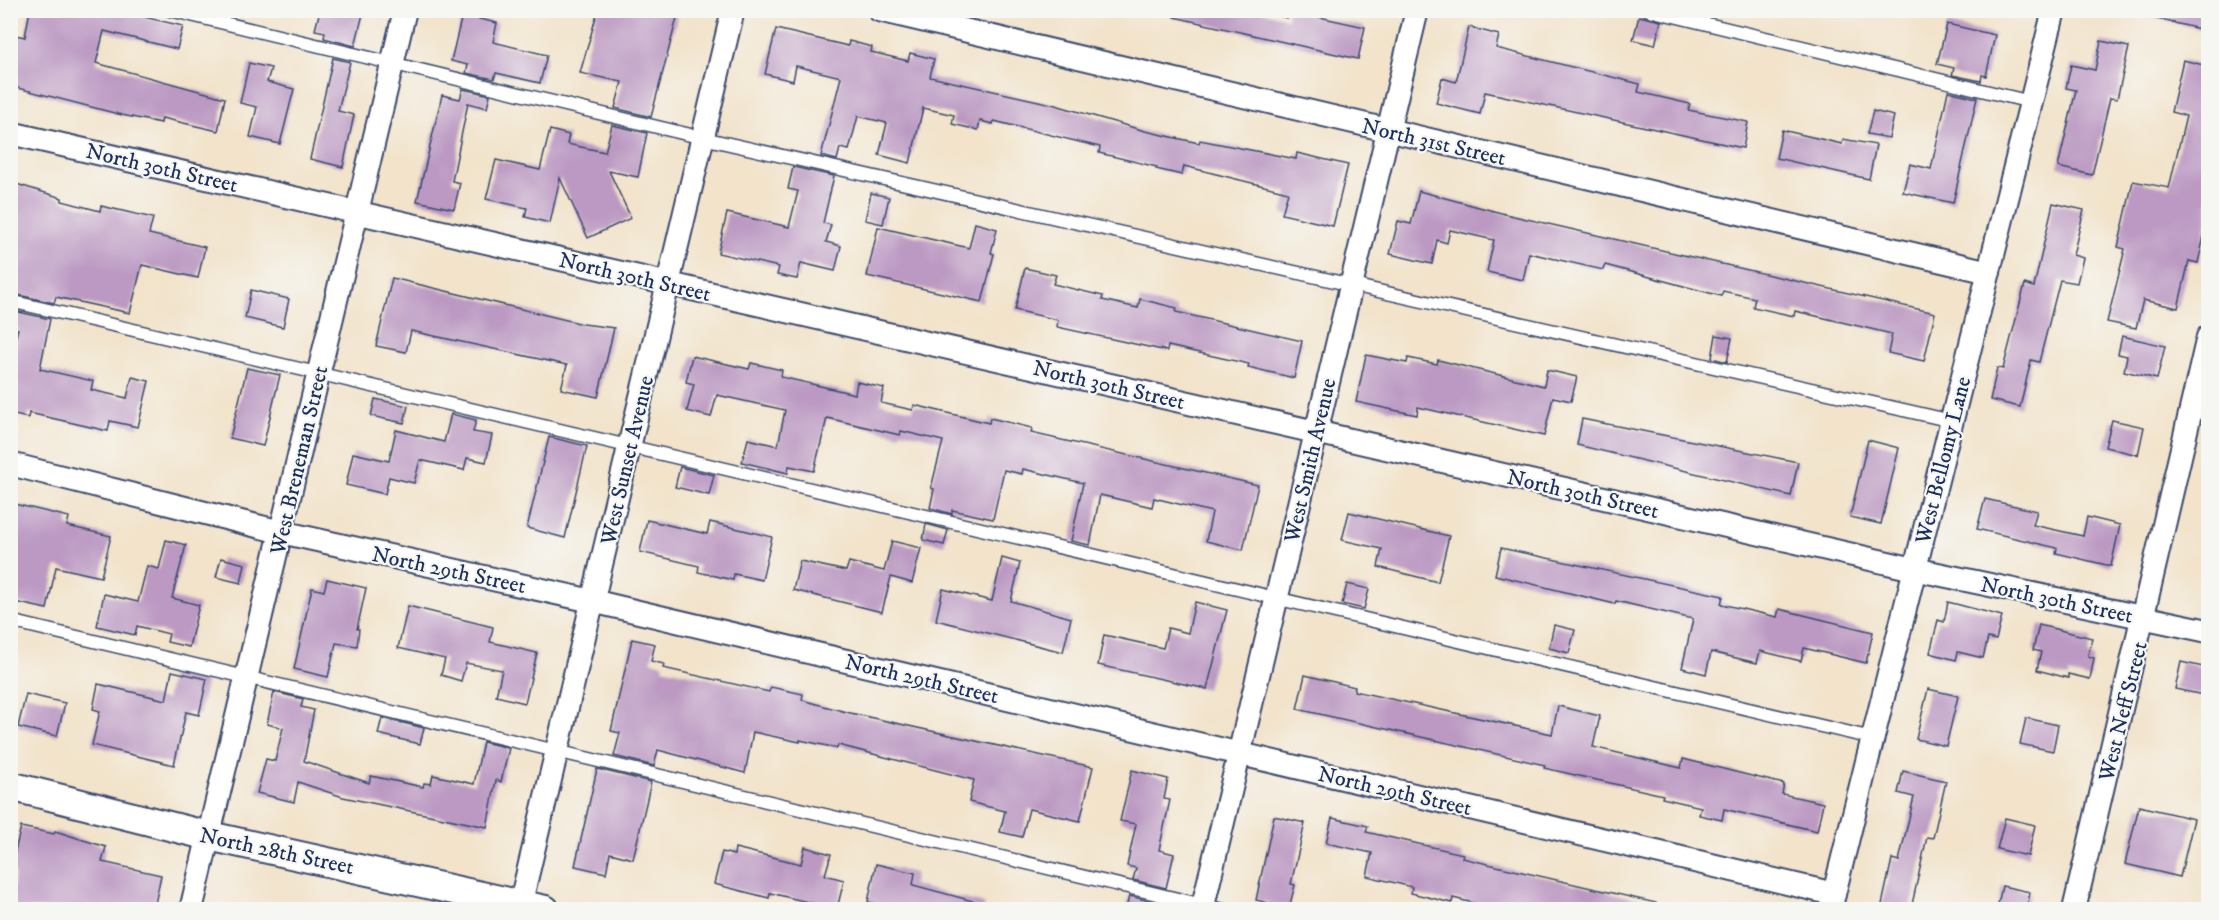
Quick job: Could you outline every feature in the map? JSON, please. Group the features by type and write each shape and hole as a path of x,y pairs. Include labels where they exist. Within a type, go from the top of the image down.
{"street":[{"name":"West Breneman Street","path":"191,909 405,10"},
{"name":"West Sunset Avenue","path":"528,907 557,750 733,10"},
{"name":"North 31st Street","path":"879,10 1989,272"},
{"name":"West Smith Avenue","path":"1210,908 1240,753 1417,10"},
{"name":"West Bellomy Lane","path":"1832,902 2054,10"},
{"name":"North 30th Street","path":"10,132 1914,569 2208,631"},
{"name":"West Neff Street","path":"2074,909 2208,337"},
{"name":"North 29th Street","path":"10,464 281,532 592,601 1240,753 1832,902"},
{"name":"North 28th Street","path":"10,786 208,836 528,907"}],"lane":[{"path":"170,10 703,138 1952,421"},
{"path":"1649,10 2031,102"},
{"path":"10,301 1872,738"},
{"path":"10,621 1210,908"}],"building":[{"path":"30,10 114,10 183,26 177,49 104,31 96,63 225,98 218,131 162,118 161,123 122,115 10,86 10,34 25,37"},
{"path":"320,10 364,10 355,46 324,38 325,32 315,30"},
{"path":"598,10 679,10 651,117 615,108 622,82 580,73"},
{"path":"1175,10 1256,10 1287,18 1288,10 1320,10 1319,17 1365,27 1358,59 1174,17"},
{"path":"2150,10 2208,10 2208,31 2149,17"},
{"path":"462,15 497,23 493,42 547,55 540,83 496,73 494,79 466,73 468,65 451,61"},
{"path":"1639,16 1661,21 1655,45 1633,40"},
{"path":"1947,24 1995,35 1986,76 1982,75 1981,81 1952,75 1954,68 1937,64"},
{"path":"1469,27 1499,35 1496,48 1640,84 1638,92 1690,104 1688,110 1748,122 1743,148 1485,92 1480,114 1436,103 1442,78 1456,82"},
{"path":"776,29 848,46 849,41 872,47 871,52 908,61 910,53 934,59 930,77 1052,104 1145,131 1199,143 1200,140 1296,159 1297,153 1348,165 1333,226 1282,214 1288,192 1184,166 1182,175 1156,169 1157,167 1099,153 1100,147 994,121 993,124 980,121 978,130 952,124 954,115 923,108 910,163 879,155 887,123 858,116 849,150 840,148 837,160 821,156 841,77 796,66 793,81 765,74"},
{"path":"2101,41 2129,47 2117,99 2110,98 2092,175 2058,167 2076,90 2066,88 2071,65 2095,70"},
{"path":"333,58 350,62 338,111 354,115 343,167 310,159"},
{"path":"2183,60 2208,66 2203,96 2208,97 2208,218 2198,263 2189,261 2178,308 2143,300 2136,328 2107,322 2125,249 2118,247 2133,181 2169,188 2186,116 2171,112"},
{"path":"249,63 271,68 267,82 294,89 280,144 250,137 257,107 240,103"},
{"path":"463,89 490,95 487,108 468,103 452,181 460,183 454,209 417,201 442,95 460,99"},
{"path":"1948,91 1977,98 1953,203 1903,192 1910,164 1931,169"},
{"path":"1873,111 1894,116 1889,138 1867,134"},
{"path":"612,125 647,133 638,177 609,171 631,218 588,238 560,178 550,223 525,217 527,208 486,199 496,160 540,170 550,130 569,135 567,144 605,152"},
{"path":"1782,130 1842,144 1843,139 1876,145 1869,179 1776,158"},
{"path":"793,167 834,176 823,223 831,225 826,242 841,246 835,271 801,263 797,279 777,275 779,267 718,253 727,213 789,227 798,191 788,189"},
{"path":"10,182 62,198 62,201 100,211 101,206 153,218 149,234 205,247 198,278 142,265 130,313 56,297 54,303 10,293"},
{"path":"1419,191 1505,214 1935,313 1924,361 1888,353 1892,334 1795,311 1794,316 1753,307 1755,298 1723,291 1721,296 1605,265 1603,270 1529,253 1523,280 1487,272 1494,240 1450,230 1447,243 1437,240 1432,264 1390,254 1398,221 1411,224"},
{"path":"871,193 889,197 883,224 865,220"},
{"path":"2053,203 2084,210 2073,255 2083,258 2077,283 2060,280 2039,362 2031,360 2020,407 1990,400 1997,368 2003,369 2025,284 2034,287"},
{"path":"975,223 997,229 991,253 994,254 982,302 867,276 878,227 969,248"},
{"path":"1025,268 1056,275 1053,284 1103,296 1102,300 1138,308 1140,299 1177,308 1176,312 1302,341 1294,378 1248,367 1249,364 1168,346 1167,351 1057,327 1058,320 1015,310"},
{"path":"392,278 583,324 614,328 598,397 561,389 567,365 411,331 406,352 376,346"},
{"path":"251,290 289,299 283,327 245,318"},
{"path":"10,310 50,319 40,369 93,381 91,390 127,398 132,377 149,381 138,427 110,421 108,431 29,413 28,418 10,414 10,360 18,329 10,328"},
{"path":"1716,335 1732,338 1727,362 1712,358"},
{"path":"2122,336 2165,346 2157,379 2124,371 2127,356 2118,354"},
{"path":"1366,355 1407,363 1408,358 1437,364 1438,360 1544,386 1547,370 1577,377 1571,401 1553,397 1544,436 1418,407 1417,415 1356,402"},
{"path":"692,356 749,369 751,363 782,370 781,377 855,394 857,382 884,388 881,403 913,410 914,405 989,423 990,418 1032,428 1031,433 1258,485 1243,550 1206,541 1212,512 1154,498 1152,507 1100,495 1090,545 1071,541 1083,483 1023,469 1022,474 1004,470 993,519 952,510 952,514 930,508 934,489 931,488 943,441 901,431 900,435 827,418 814,471 789,466 788,473 742,462 748,439 778,446 785,410 717,395 711,417 687,411 694,384 686,382"},
{"path":"247,368 280,375 263,446 230,438"},
{"path":"375,399 408,406 404,423 371,416"},
{"path":"451,414 476,420 473,432 492,435 486,462 467,458 464,470 420,460 414,483 389,477 385,494 346,485 353,453 389,461 396,430 444,442"},
{"path":"1582,419 1798,462 1791,496 1577,445"},
{"path":"2112,420 2144,427 2138,455 2105,447"},
{"path":"549,437 587,446 565,538 527,528"},
{"path":"1868,440 1899,448 1881,524 1850,517"},
{"path":"680,467 714,475 709,495 675,487"},
{"path":"1985,499 2037,511 2033,525 2083,536 2087,517 2120,525 2111,566 2056,553 2057,548 1977,529"},
{"path":"10,503 69,517 67,526 111,536 101,577 56,567 47,609 10,601"},
{"path":"1349,512 1449,536 1438,582 1378,567 1382,549 1342,540"},
{"path":"647,520 707,534 710,522 772,537 762,580 734,574 733,580 698,572 699,566 640,552"},
{"path":"926,524 948,530 944,545 923,540"},
{"path":"166,540 186,545 172,598 199,605 189,647 167,642 169,634 137,626 135,635 97,626 104,594 138,602 147,566 159,569"},
{"path":"892,541 921,548 912,583 891,577 882,612 793,590 800,561 846,571 849,562 884,571"},
{"path":"1501,548 1723,596 1721,604 1777,617 1779,609 1873,632 1866,663 1804,648 1801,661 1760,651 1757,663 1711,652 1706,674 1682,668 1693,619 1616,601 1615,604 1495,575"},
{"path":"221,558 245,564 241,583 216,577"},
{"path":"1002,558 1020,563 1011,601 1071,618 1063,652 936,620 943,589 992,601"},
{"path":"327,579 366,588 357,629 359,629 357,646 336,643 328,677 294,669 312,588 324,591"},
{"path":"1347,584 1369,589 1364,609 1342,604"},
{"path":"1195,602 1227,610 1207,689 1098,665 1104,635 1163,648 1168,628 1188,633"},
{"path":"1948,602 2002,616 1996,640 1988,638 1983,658 1958,652 1956,660 1930,653 1938,620 1944,622"},
{"path":"408,606 493,627 490,642 537,653 525,703 496,696 502,670 466,663 461,681 441,675 445,659 398,648"},
{"path":"1554,625 1575,630 1569,653 1549,648"},
{"path":"2039,625 2092,638 2088,656 2094,658 2090,679 2068,674 2068,678 2037,670 2041,652 2033,650"},
{"path":"632,639 655,644 651,661 664,664 663,668 769,692 771,687 803,694 802,700 846,712 1093,767 1080,821 1029,809 1022,837 1000,832 1005,811 969,802 974,780 838,745 837,748 753,732 745,773 658,750 654,766 614,756 620,733 611,731"},
{"path":"2181,662 2208,668 2208,696 2175,689"},
{"path":"172,671 207,679 199,715 186,712 174,765 92,745 100,711 93,709 98,684 166,700"},
{"path":"1305,675 1355,687 1354,691 1552,734 1558,706 1600,716 1593,747 1681,768 1683,759 1784,784 1782,794 1823,803 1817,831 1724,809 1722,820 1699,815 1701,807 1662,798 1663,795 1544,768 1545,765 1297,709"},
{"path":"1928,689 1958,696 1946,746 1916,739"},
{"path":"274,692 303,699 301,707 314,710 304,761 369,783 371,776 423,787 424,783 431,784 433,775 474,784 483,742 509,748 501,782 496,780 487,827 343,797 298,782 294,802 257,793 266,759 275,761 283,728 267,724"},
{"path":"26,694 65,703 57,736 18,727"},
{"path":"382,718 424,728 420,744 378,734"},
{"path":"2026,718 2058,725 2053,751 2020,744"},
{"path":"597,769 651,782 633,859 610,853 606,873 575,866"},
{"path":"1132,770 1168,779 1164,799 1170,800 1159,850 1174,854 1166,888 1133,880 1136,868 1127,866 1136,824 1120,821"},
{"path":"1903,771 1946,781 1933,838 1927,837 1911,909 1881,909 1892,859 1899,861 1914,797 1898,793"},
{"path":"2139,806 2194,819 2180,877 2125,864"},
{"path":"1274,816 1305,823 1291,884 1295,885 1289,908 1256,900"},
{"path":"1332,818 1368,826 1366,832 1463,854 1462,858 1656,903 1655,909 1485,909 1486,906 1453,898 1452,903 1411,893 1412,887 1367,876 1372,853 1326,843"},
{"path":"2005,818 2035,825 2028,856 1997,849"},
{"path":"21,827 54,834 55,831 106,847 102,862 161,875 154,909 120,905 119,909 10,909 15,873 10,871"},
{"path":"805,847 831,854 825,875 844,880 837,909 770,893 769,898 714,884 722,852 734,855 735,848 801,864"},
{"path":"876,864 915,873 913,885 984,904 983,909 902,909 868,902"},
{"path":"2002,886 2030,892 2027,909 1997,909"},
{"path":"1129,896 1162,904 1161,909 1126,909"}]}
